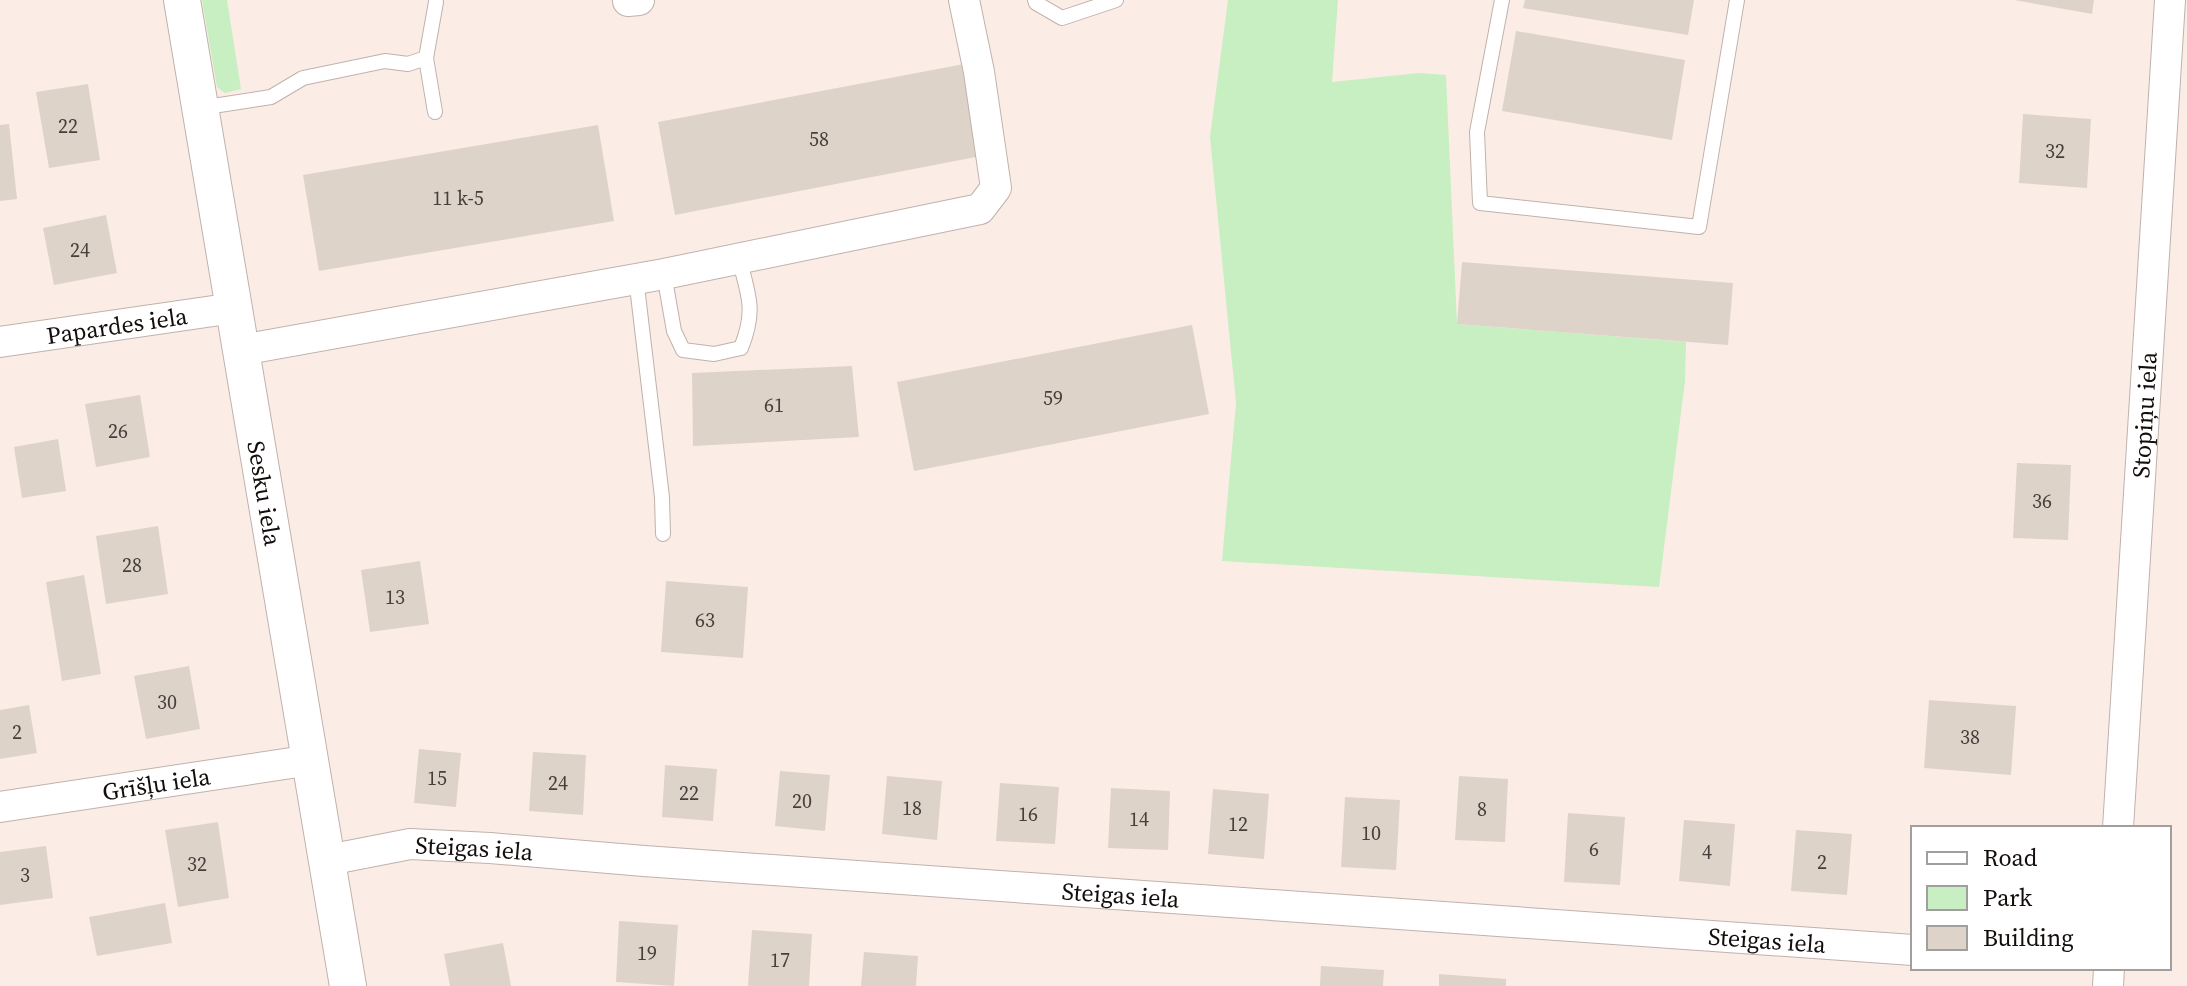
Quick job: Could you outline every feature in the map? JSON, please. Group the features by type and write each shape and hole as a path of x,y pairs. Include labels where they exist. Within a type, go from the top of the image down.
{"street":[{"name":"Sesku iela","path":"182,0 348,986"},
{"path":"242,350 739,259 980,209 996,188 979,72 964,0"},
{"name":"Stopiņu iela","path":"2118,826 2170,0"},
{"name":"Papardes iela","path":"0,342 234,308"},
{"name":"Grīšļu iela","path":"0,807 311,760"},
{"name":"Steigas iela","path":"328,860 410,844 490,848 1911,950"}],"lane":[{"path":"1035,0 1062,18 1116,0"},
{"path":"1502,0 1477,132 1480,203 1699,227 1737,0"},
{"path":"435,112 426,58 436,2"},
{"path":"200,108 271,97 303,78 385,61 408,64 426,58"},
{"path":"650,276 683,350 714,354 741,348 750,326 751,303 739,259"},
{"path":"650,276 663,534"}],"green space":[{"path":"202,0 227,0 241,89 225,93 217,87"},
{"path":"1228,0 1338,0 1332,82 1419,73 1446,75 1457,324 1686,342 1685,381 1659,587 1222,561 1236,403 1210,137"}],"building":[{"path":"1525,0 1694,0 1688,35 1523,8"},
{"path":"2014,0 2094,0 2092,14"},
{"path":"1516,31 1685,60 1672,140 1502,111"},
{"path":"964,64 981,156 675,215 658,122"},
{"path":"88,84 100,160 49,168 36,92"},
{"path":"2023,114 2091,119 2087,188 2019,183"},
{"path":"9,124 17,199 0,201 0,125"},
{"path":"598,125 614,221 319,271 303,175"},
{"path":"106,215 117,273 54,285 43,228"},
{"path":"1462,262 1733,283 1728,345 1457,324"},
{"path":"1192,325 1209,414 914,471 897,382"},
{"path":"852,366 859,437 693,446 692,373"},
{"path":"140,395 150,457 96,467 85,404"},
{"path":"58,439 66,491 22,498 14,447"},
{"path":"2017,463 2071,465 2068,540 2013,538"},
{"path":"158,526 168,594 106,604 96,536"},
{"path":"420,561 429,624 370,632 361,570"},
{"path":"84,575 101,674 62,681 46,582"},
{"path":"666,581 748,587 743,658 661,652"},
{"path":"189,666 200,729 146,739 134,676"},
{"path":"1929,700 2016,706 2011,775 1924,768"},
{"path":"29,705 37,753 0,759 0,710"},
{"path":"419,749 461,753 456,807 414,803"},
{"path":"533,752 586,755 583,815 529,811"},
{"path":"665,765 717,769 713,821 662,817"},
{"path":"780,771 830,775 825,831 775,826"},
{"path":"887,776 942,781 937,840 882,834"},
{"path":"1459,776 1508,779 1505,842 1455,840"},
{"path":"1000,783 1059,787 1055,844 996,841"},
{"path":"1111,788 1170,791 1168,850 1108,848"},
{"path":"1213,789 1269,794 1264,859 1208,854"},
{"path":"1345,797 1400,800 1396,870 1341,867"},
{"path":"1568,813 1625,817 1620,885 1564,882"},
{"path":"1684,820 1735,824 1730,886 1679,881"},
{"path":"218,822 229,898 178,907 165,830"},
{"path":"1796,830 1852,834 1847,895 1791,891"},
{"path":"46,846 53,898 0,905 0,852"},
{"path":"165,903 172,943 97,956 89,917"},
{"path":"619,921 678,925 674,986 616,982"},
{"path":"752,930 812,934 809,986 748,986"},
{"path":"503,943 511,986 450,986 444,954"},
{"path":"864,952 918,956 916,986 861,986"},
{"path":"1321,966 1384,970 1383,986 1320,986"},
{"path":"1439,974 1506,979 1506,986 1439,986"}]}
